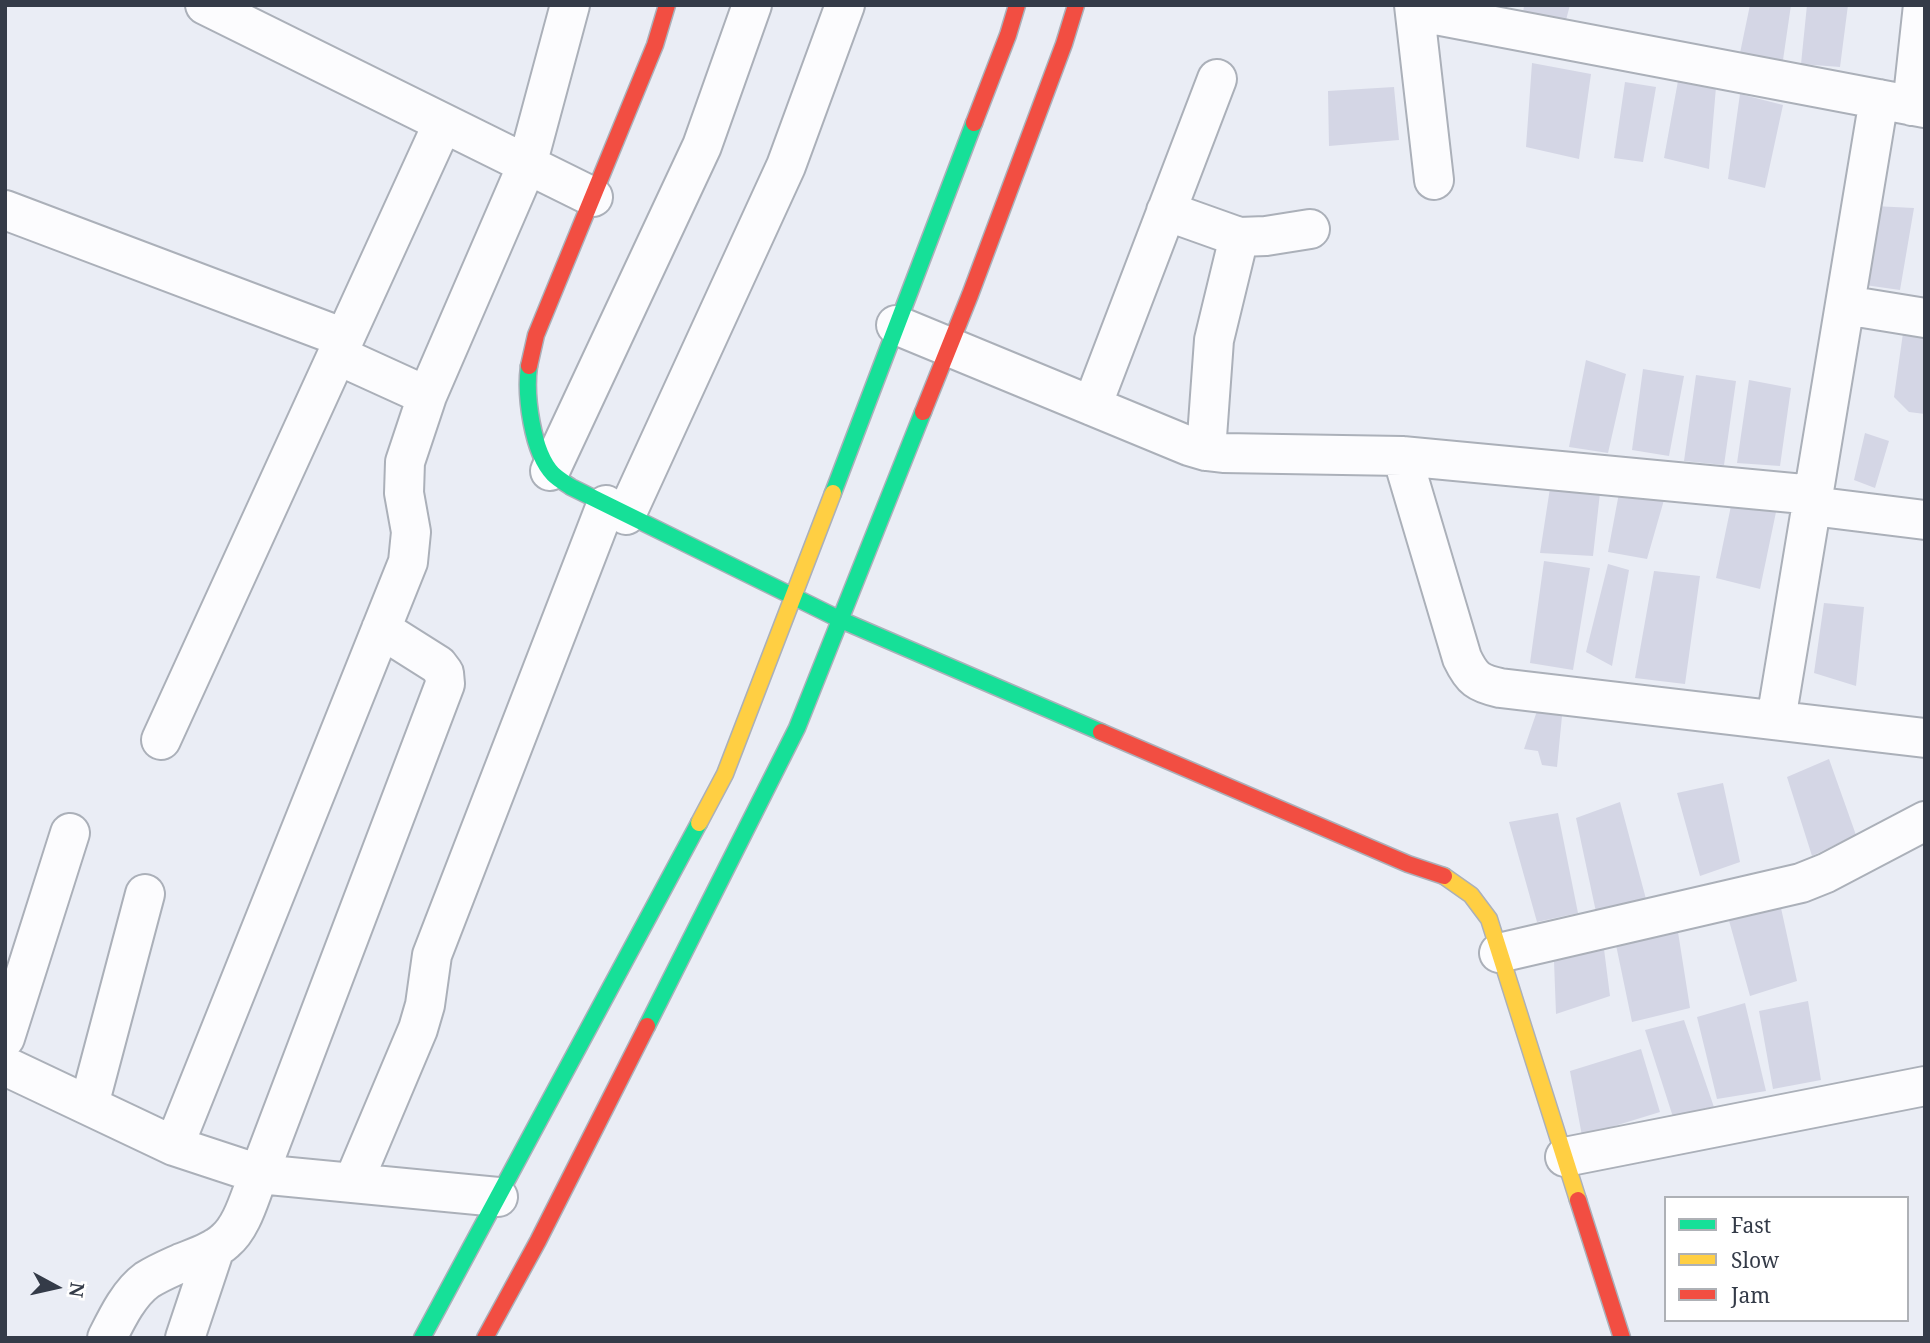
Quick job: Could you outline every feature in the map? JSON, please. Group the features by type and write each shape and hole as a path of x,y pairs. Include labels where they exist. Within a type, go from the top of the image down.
{"street":[{"path":"205,5 593,197"},
{"path":"174,1146 408,562 411,532 404,493 405,462 427,396 527,165 570,5"},
{"path":"667,5 655,45 536,335 528,379 531,413 538,442 550,471 571,487 841,620 1408,864 1446,877 1471,895 1489,919 1622,1338"},
{"path":"550,471 702,146 752,5"},
{"path":"353,1183 418,1029 425,1005 432,955 616,510 786,166 845,5"},
{"path":"422,1338 480,1244 498,1197 725,774 1008,35 1017,5"},
{"path":"485,1338 518,1262 748,828 797,728 950,347 1076,5"},
{"path":"1776,720 1845,305 1905,104 1923,5"},
{"path":"1434,180 1415,8 1905,104"},
{"path":"1092,406 1217,79"},
{"path":"161,740 443,123"},
{"path":"5,210 340,347 427,396"},
{"path":"1166,211 1239,237 1310,229"},
{"path":"1206,451 1214,341 1239,237"},
{"path":"1845,305 1925,318"},
{"path":"897,325 1206,451 1402,456 1813,500 1925,520"},
{"path":"1402,456 1462,658 1469,673 1482,684 1925,738"},
{"path":"107,1338 116,1320 146,1281 227,1240 238,1224 259,1174 445,684 444,673 438,665 381,629"},
{"path":"1499,953 1801,883 1826,873 1925,821"},
{"path":"5,1038 70,833"},
{"path":"89,1105 145,894"},
{"path":"5,1066 174,1146 259,1174 498,1197"},
{"path":"1565,1157 1925,1086"},
{"path":"185,1338 215,1248"}],"building":[{"path":"1524,5 1570,5 1566,20 1523,14"},
{"path":"1750,5 1791,5 1783,60 1740,53"},
{"path":"1807,5 1848,5 1840,67 1801,64"},
{"path":"1532,63 1591,74 1579,159 1526,147"},
{"path":"1678,81 1716,87 1709,169 1664,158"},
{"path":"1625,82 1656,87 1643,162 1614,158"},
{"path":"1394,87 1399,140 1329,146 1328,91"},
{"path":"1740,94 1783,105 1765,188 1728,179"},
{"path":"1874,206 1914,208 1900,290 1865,285"},
{"path":"1903,333 1925,338 1925,414 1909,412 1894,397"},
{"path":"1586,360 1626,374 1608,453 1569,447"},
{"path":"1643,369 1684,376 1669,456 1632,450"},
{"path":"1696,375 1736,381 1724,465 1684,461"},
{"path":"1749,380 1791,388 1780,466 1737,463"},
{"path":"1865,433 1889,441 1875,488 1854,480"},
{"path":"1550,488 1600,493 1593,556 1540,553"},
{"path":"1619,493 1664,500 1647,559 1608,552"},
{"path":"1732,501 1776,512 1760,589 1716,578"},
{"path":"1544,561 1590,568 1573,670 1530,663"},
{"path":"1608,564 1629,570 1612,666 1586,652"},
{"path":"1654,571 1700,576 1685,684 1635,678"},
{"path":"1824,603 1864,607 1856,686 1814,673"},
{"path":"1538,708 1562,716 1557,767 1542,765 1538,751 1524,749"},
{"path":"1829,759 1856,835 1812,856 1787,777"},
{"path":"1723,783 1740,862 1700,876 1677,793"},
{"path":"1620,802 1646,899 1596,912 1576,818"},
{"path":"1558,813 1578,913 1537,922 1509,822"},
{"path":"1781,908 1797,981 1750,996 1728,917"},
{"path":"1678,932 1690,1008 1632,1022 1616,945"},
{"path":"1604,949 1610,996 1556,1014 1554,961"},
{"path":"1808,1001 1821,1080 1773,1089 1759,1011"},
{"path":"1745,1003 1766,1091 1717,1099 1697,1017"},
{"path":"1684,1020 1715,1110 1673,1117 1645,1030"},
{"path":"1641,1049 1660,1112 1582,1136 1570,1071"}],"traffic: fast":[{"path":"833,493 974,123"},
{"path":"529,366 529,407 535,438 553,474 571,487 841,620 1101,732"},
{"path":"647,1026 797,728 923,412"},
{"path":"422,1338 699,823"}],"traffic: slow":[{"path":"699,823 725,774 833,493"},
{"path":"1444,876 1471,895 1489,919 1578,1200"}],"traffic: jam":[{"path":"529,366 536,335 655,45 667,5"},
{"path":"974,123 1017,5"},
{"path":"923,412 970,295 1064,44 1076,5"},
{"path":"1101,732 1408,864 1444,876"},
{"path":"485,1338 538,1241 647,1026"},
{"path":"1578,1200 1622,1338"}]}
